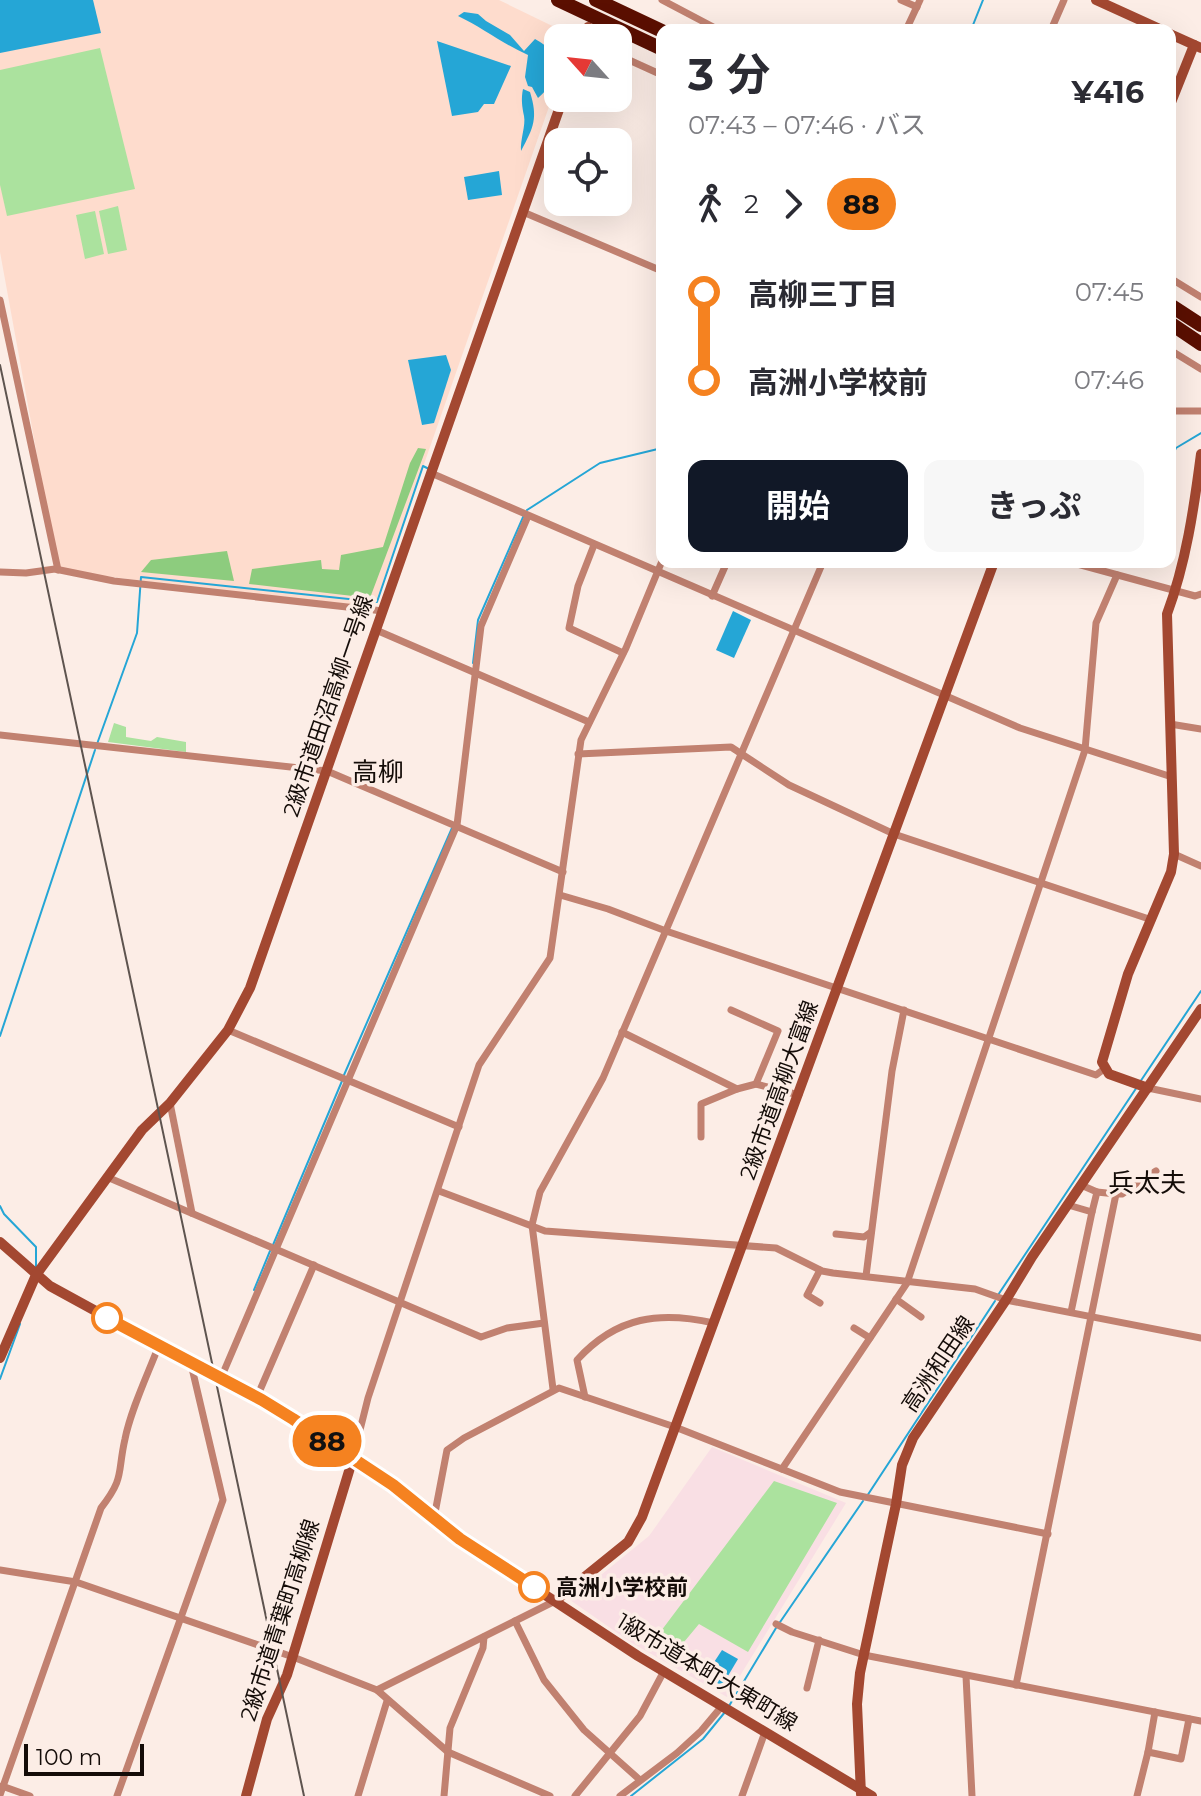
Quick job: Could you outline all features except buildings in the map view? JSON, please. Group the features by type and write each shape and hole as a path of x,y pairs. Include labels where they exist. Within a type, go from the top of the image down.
{"highway":[{"path":"558,0 656,46"},
{"path":"596,0 656,28"},
{"path":"1176,309 1201,325"},
{"path":"1176,327 1201,344"}],"street":[{"path":"662,0 708,24"},
{"path":"901,0 918,3 909,24"},
{"path":"1054,24 1064,0"},
{"path":"1096,0 1149,24"},
{"path":"1176,37 1198,46 1176,92"},
{"path":"632,61 656,72"},
{"name":"2級市道田沼高柳一号線","path":"0,1358 36,1275 142,1130 170,1103 228,1030 250,988 558,112"},
{"path":"523,212 656,268"},
{"path":"1176,282 1201,297"},
{"path":"0,300 58,570"},
{"path":"1176,354 1201,369"},
{"path":"1176,411 1201,411"},
{"path":"1201,454 1190,527 1176,591 1167,614 1174,854 1171,872 1128,974 1102,1062 1109,1074 1148,1088 1201,1099"},
{"path":"431,473 1020,728 1172,777"},
{"path":"221,1378 457,825 481,626 528,516"},
{"path":"594,545 578,586 569,628 623,653"},
{"path":"353,1458 368,1398 479,1065 550,958 578,754 589,722 623,653 659,568"},
{"path":"712,596 724,568"},
{"path":"553,1389 532,1225 540,1192 603,1078 820,568"},
{"name":"2級市道高柳大富線","path":"555,1601 628,1542 642,1517 992,568"},
{"path":"1092,568 1195,596 1201,594"},
{"path":"0,572 58,570 114,581 383,611"},
{"path":"782,1469 907,1283 1085,750 1096,623 1117,575"},
{"path":"376,630 589,722"},
{"path":"1170,724 1201,729"},
{"path":"0,735 327,771 563,872"},
{"path":"578,754 731,747 789,785 894,834 1152,920"},
{"path":"1174,854 1201,866"},
{"path":"560,895 1096,1075 1104,1069"},
{"name":"高洲和田線","path":"861,1793 857,1704 864,1655 902,1465 913,1438 1201,1009"},
{"path":"731,1010 778,1031 756,1084"},
{"path":"866,1276 892,1071 904,1010"},
{"path":"228,1030 459,1127"},
{"path":"622,1032 737,1089"},
{"path":"701,1137 701,1104 756,1084 799,1095"},
{"path":"170,1103 192,1213"},
{"path":"1081,1185 1097,1192 1122,1194 1156,1171"},
{"path":"107,1177 481,1337 507,1328 544,1323"},
{"path":"439,1191 545,1231 776,1248 820,1270 975,1289 1006,1300 1201,1338"},
{"path":"1071,1312 1097,1192"},
{"path":"1016,1685 1116,1194"},
{"path":"1068,1205 1092,1212"},
{"path":"836,1234 864,1237 871,1232"},
{"name":"1級市道本町大東町線","path":"0,1242 36,1275 81,1304 257,1397 353,1458 460,1539 555,1601 861,1793 872,1796"},
{"path":"257,1397 314,1265"},
{"path":"820,1270 807,1295 820,1303"},
{"path":"896,1299 921,1317"},
{"path":"585,1397 577,1360 589,1346 607,1335 634,1322 671,1315 714,1323"},
{"path":"854,1328 870,1338"},
{"path":"0,1795 101,1508 113,1493 121,1475 125,1439 159,1345"},
{"path":"117,1796 223,1500 191,1363"},
{"path":"434,1518 447,1450 559,1388 675,1427 840,1492 1048,1534"},
{"name":"2級市道青葉町高柳線","path":"246,1796 267,1719 293,1657 353,1458"},
{"path":"0,1570 76,1582 293,1657 377,1690 448,1752 550,1796"},
{"path":"377,1690 555,1601"},
{"path":"515,1621 544,1680 584,1730 640,1780"},
{"path":"776,1624 864,1655 1201,1721"},
{"path":"444,1796 450,1728 483,1648 484,1637"},
{"path":"807,1688 819,1640"},
{"path":"575,1796 640,1716 664,1671"},
{"path":"966,1676 972,1796"},
{"path":"358,1796 387,1701"},
{"path":"620,1796 701,1731 722,1706"},
{"path":"1137,1796 1155,1712"},
{"path":"1148,1752 1181,1759 1189,1719"},
{"path":"742,1796 765,1732"},
{"path":"2,1786 30,1796"}],"shaded area":[{"path":"0,0 499,0 548,24 544,24 544,112 547,112 373,610 58,570 0,252"},
{"path":"712,1447 846,1503 727,1697 632,1643 570,1600 649,1536"}],"green space":[{"path":"100,48 135,189 7,216 0,185 0,70"},
{"path":"118,206 127,250 108,254 99,211"},
{"path":"95,211 104,254 85,259 76,215"},
{"path":"418,448 426,449 370,598 249,584 252,569 321,560 322,569 339,570 341,555 383,547 410,463"},
{"path":"227,551 234,581 141,572 151,560"},
{"path":"114,723 126,727 126,737 151,741 157,737 186,742 186,752 108,742"},
{"path":"774,1481 837,1503 748,1652 699,1624 679,1648 658,1635"}],"water":[{"path":"0,0 93,0 101,33 0,53"},
{"path":"464,12 478,14 510,35 524,51 535,39 544,45 544,92 538,98 532,87 528,86 525,77 528,55 458,16"},
{"path":"437,41 511,66 494,104 484,104 478,112 452,116"},
{"path":"523,89 530,92 534,116 532,129 521,151 524,120"},
{"path":"499,171 502,195 468,200 464,177"},
{"path":"446,355 451,370 434,423 422,425 408,360"},
{"path":"733,611 751,620 734,658 716,650"},
{"path":"722,1650 738,1659 722,1686 705,1676"}],"waterway":[{"path":"973,24 983,0"},
{"path":"1176,448 1201,433"},
{"path":"527,510 600,463 656,449"},
{"path":"97,744 137,633 141,577 377,602 423,466 429,469"},
{"path":"473,663 478,620 524,515"},
{"path":"0,1036 95,750"},
{"path":"344,1075 452,828"},
{"path":"1140,1082 1201,991"},
{"path":"273,1245 342,1081"},
{"path":"998,1295 1137,1087"},
{"path":"0,1206 36,1247 36,1268"},
{"path":"254,1290 270,1251"},
{"path":"867,1496 995,1301"},
{"path":"0,1379 20,1324"},
{"path":"729,1706 776,1628 863,1501"},
{"path":"631,1796 703,1739 725,1712"}],"railway":[{"path":"0,365 304,1796"}],"bus line":[{"name":"88","path":"107,1318 293,1419 393,1485 460,1539 534,1587"}],"place":[{"name":"高洲小学校前","path":"534,1587"}],"district":[{"name":"高柳","path":"378,772"},
{"name":"兵太夫","path":"1147,1183"}]}
